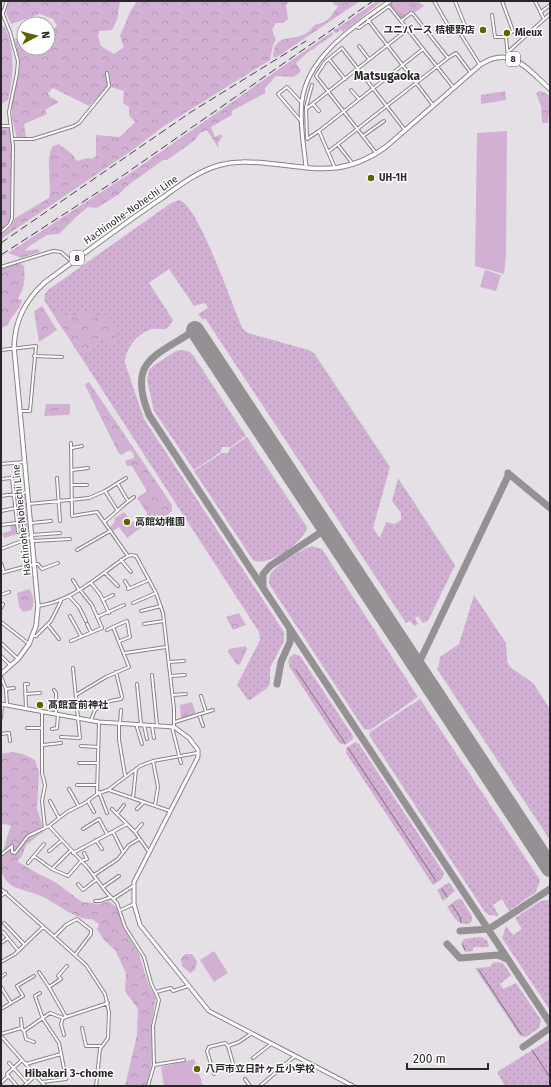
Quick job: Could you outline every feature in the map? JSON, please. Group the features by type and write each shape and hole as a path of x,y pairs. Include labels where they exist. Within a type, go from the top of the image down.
{"main road":[{"name":"Hachinohe-Nohechi Line","path":"2,672 18,659 28,644 32,636 38,606 14,347 16,328 24,306 32,294 44,283 137,214 206,169 240,162 336,169 354,165 377,153 406,130 480,65 492,58 508,57"},
{"name":"8","path":"508,57 525,66 550,90"}],"street":[{"path":"3,13 7,1"},
{"path":"306,168 302,123 302,102 308,78 316,64 325,53 356,26 390,1"},
{"path":"434,1 449,27 458,30 480,65"},
{"path":"455,1 466,28 466,30 460,33"},
{"path":"492,15 495,37 506,37 513,31 502,1"},
{"path":"535,1 544,19"},
{"path":"541,12 550,5"},
{"path":"356,26 358,28 388,6 454,88"},
{"path":"1,10 10,32 18,61 10,107 12,139 12,219 9,225 1,232"},
{"path":"401,21 410,14 413,14 448,58"},
{"path":"508,52 550,14"},
{"path":"368,20 434,105"},
{"path":"306,109 408,29"},
{"path":"506,37 508,57"},
{"path":"359,46 369,59"},
{"path":"377,153 316,76 329,59 342,48 406,130"},
{"path":"312,85 306,109 308,139 423,48"},
{"path":"328,152 437,66 456,53 471,73"},
{"path":"329,59 345,79"},
{"path":"12,139 33,139 70,128 79,123 106,90 108,86 107,73"},
{"path":"302,102 288,87 278,94 302,123"},
{"path":"351,90 358,100"},
{"path":"313,104 319,111"},
{"path":"363,136 384,121"},
{"path":"1,126 11,126"},
{"path":"319,131 336,169"},
{"path":"338,144 354,165"},
{"path":"1,267 53,251 61,252 72,262"},
{"path":"1,350 14,347 36,346 30,411 20,411"},
{"path":"34,356 62,357"},
{"path":"72,443 72,516 98,512 128,556"},
{"path":"72,448 82,446"},
{"path":"1,464 25,462"},
{"path":"72,470 88,468"},
{"path":"1,479 12,478 18,532"},
{"path":"57,478 60,520"},
{"path":"29,504 89,498 118,484 126,478"},
{"path":"118,484 128,501"},
{"path":"72,485 86,485"},
{"path":"105,491 117,510"},
{"path":"1,496 28,492"},
{"path":"104,522 128,501 134,498"},
{"path":"1,510 16,508"},
{"path":"31,523 51,521"},
{"path":"1,525 17,523"},
{"path":"77,550 110,531"},
{"path":"1,549 32,538 60,533"},
{"path":"32,538 70,539"},
{"path":"38,606 62,600 91,584 121,560 128,556 136,556 156,593 161,606 173,695 175,722 173,727 181,763"},
{"path":"121,560 131,572"},
{"path":"1,563 2,572 35,564 38,564 42,569 58,563"},
{"path":"105,573 118,586"},
{"path":"71,641 102,628 89,600 73,580"},
{"path":"125,581 128,589 149,580"},
{"path":"91,584 103,600 109,613"},
{"path":"1,595 9,592"},
{"path":"133,603 156,593"},
{"path":"103,600 113,595"},
{"path":"69,596 79,607 86,621"},
{"path":"32,636 36,636 48,625 62,600"},
{"path":"1,608 3,604"},
{"path":"97,617 109,613 124,605"},
{"path":"141,611 161,606"},
{"path":"70,616 81,636"},
{"path":"107,630 127,621 130,637 120,641"},
{"path":"144,624 164,621"},
{"path":"1,622 28,644"},
{"path":"87,624 91,632"},
{"path":"48,625 59,639"},
{"path":"76,695 106,676 129,667 125,653 113,627"},
{"path":"1,643 18,659"},
{"path":"125,653 166,646"},
{"path":"1,656 11,666"},
{"path":"169,662 184,661"},
{"path":"61,737 80,738 73,668"},
{"path":"91,720 95,710 110,702 121,699 122,696 116,672"},
{"path":"152,675 157,725"},
{"path":"171,676 185,675"},
{"path":"1,677 6,689 7,705"},
{"path":"26,708 24,684 28,684"},
{"path":"137,684 142,724 147,739"},
{"path":"6,689 14,688"},
{"path":"52,729 57,728 56,693 54,690"},
{"path":"25,694 40,693"},
{"path":"173,695 186,694"},
{"path":"201,696 206,712"},
{"path":"1,718 2,704 42,710 99,722 173,727 184,733 199,753"},
{"path":"42,710 42,772 44,786 42,801 45,828"},
{"path":"122,710 119,740 125,776"},
{"path":"175,722 213,710"},
{"path":"199,714 202,726"},
{"path":"99,722 96,785 107,814"},
{"path":"136,724 142,744"},
{"path":"152,725 154,738"},
{"path":"26,728 42,728"},
{"path":"1,734 8,733 10,741"},
{"path":"43,745 61,743"},
{"path":"81,746 98,747"},
{"path":"1,855 12,846 12,852 15,853 28,836 49,826 78,805 88,801 98,793 108,790 136,769 153,761 199,753"},
{"path":"199,753 138,872 134,886 134,904 140,925 209,1011 353,1086"},
{"path":"153,761 158,787 155,806"},
{"path":"79,763 97,763"},
{"path":"133,798 136,769"},
{"path":"77,785 96,785"},
{"path":"69,789 78,805"},
{"path":"108,790 170,811"},
{"path":"50,801 59,818"},
{"path":"88,801 94,812"},
{"path":"137,809 144,802"},
{"path":"117,814 124,805"},
{"path":"112,809 135,832 149,852"},
{"path":"83,829 99,819 107,834"},
{"path":"73,853 127,824"},
{"path":"135,832 142,824"},
{"path":"49,826 70,851 94,875 121,910 125,927 144,957 151,983 159,1000 153,1026 154,1065 148,1086"},
{"path":"113,832 123,852"},
{"path":"94,875 118,859 129,845 140,839"},
{"path":"96,840 102,849"},
{"path":"49,851 61,841"},
{"path":"28,863 44,844"},
{"path":"52,869 70,851"},
{"path":"34,856 52,869 68,876 81,861 87,859 84,854"},
{"path":"103,887 119,876"},
{"path":"78,884 83,890 97,879"},
{"path":"95,901 112,898 134,886"},
{"path":"1,889 75,955 96,978 108,1003 108,1038 107,1041 101,1046 98,1055 96,1086"},
{"path":"1,896 6,892"},
{"path":"121,910 134,904"},
{"path":"54,936 66,925 77,919 87,926 91,930 91,934 75,955"},
{"path":"4,923 24,944"},
{"path":"1,962 15,954 17,949 43,927"},
{"path":"3,932 17,949"},
{"path":"1,943 8,938"},
{"path":"49,988 61,979 58,976 67,966"},
{"path":"39,972 65,1017"},
{"path":"1,977 5,974"},
{"path":"1,1009 23,996 17,986 34,976"},
{"path":"156,992 171,988 173,991 188,986"},
{"path":"1,987 11,1003"},
{"path":"40,993 34,996 43,1019 59,1043 66,1079 42,1082"},
{"path":"45,1086 1,1035 23,1029 43,1019 52,1012 57,1016 65,1017 108,1003"},
{"path":"64,1035 61,1024 65,1017"},
{"path":"20,1019 26,1039 34,1042"},
{"path":"82,1028 86,1046 101,1046"},
{"path":"228,1046 239,1042 252,1034"},
{"path":"214,1074 207,1051 209,1047 225,1043 228,1046 234,1067"},
{"path":"253,1058 271,1044"},
{"path":"26,1064 61,1054"},
{"path":"260,1086 295,1056"},
{"path":"1,1083 8,1076 7,1074 22,1060"},
{"path":"154,1065 184,1060"},
{"path":"9,1063 27,1083"},
{"path":"24,1086 36,1075"},
{"path":"8,1076 17,1086"},
{"path":"245,1078 250,1086"}],"green space":[{"path":"9,1 120,1 117,20 112,30 99,31 98,36 101,46 114,54 124,47 120,36 130,12 137,1 290,1 286,5 288,19 282,23 276,23 272,30 276,40 273,45 270,60 164,126 131,151 1,239 1,235 11,227 15,218 49,198 49,157 53,146 59,144 72,154 77,161 87,158 92,159 96,156 96,135 120,137 135,122 129,115 129,107 123,103 124,91 108,86 89,106 53,88 48,93 50,97 58,101 57,103 45,110 47,114 24,124 26,137 17,138 12,118 12,104 20,66 18,56 56,56 57,26 56,16 45,16 40,14 34,16 16,16 16,22 11,24 6,13"},
{"path":"333,1 360,1 277,57 273,57 275,46 281,40 300,36 309,31 316,24 326,21 334,13 338,6 333,4"},
{"path":"377,1 382,1 343,32 341,30 336,33 333,31"},
{"path":"393,1 418,1 424,6 414,13 411,11 401,19 389,4"},
{"path":"1,26 5,27 11,45 12,72 8,100 1,104"},
{"path":"332,32 333,35 307,53 296,63 301,71 294,77 276,76 265,88 265,93 232,111 232,115 211,127 215,137 221,134 222,137 218,143 219,149 207,130 200,133 194,141 167,160 163,160 127,186 119,194 97,208 88,207 59,234 47,235 28,247 25,251 38,249 40,252 21,258 8,253 132,172"},
{"path":"505,91 506,100 481,104 481,95"},
{"path":"539,91 544,92 550,97 548,123 542,123 541,106 536,93"},
{"path":"1,127 10,127 12,152 10,221 1,230"},
{"path":"507,131 506,255 504,274 475,266 477,133"},
{"path":"179,200 187,206 196,219 205,237 243,329 248,333 309,350 314,353 390,467 373,528 380,538 386,522 394,524 401,520 401,513 392,501 398,478 455,565 428,621 423,623 418,616 415,618 418,624 414,626 410,621 406,623 205,318 203,320 198,314 208,308 205,303 194,306 169,269 149,283 173,320 166,328 152,329 137,338 127,352 125,363 144,419 284,632 284,641 270,668 270,684 267,688 250,700 248,700 237,685 260,640 259,632 44,300 45,294 48,290 171,203"},
{"path":"20,263 24,266 24,283 18,299 22,300 21,304 8,325 1,328 1,269"},
{"path":"485,270 501,275 496,291 480,287"},
{"path":"42,306 57,330 39,342 34,311"},
{"path":"52,310 68,317 86,311 91,311 98,317 100,314 106,314 120,329 116,333 115,344 109,347 105,338 99,340 99,345 81,355"},
{"path":"182,350 190,352 193,355 246,436 230,447 222,447 221,452 194,470 154,411 147,380 149,370 153,366 176,351"},
{"path":"89,382 172,505 172,511 160,520 150,524 146,517 147,513 137,498 147,491 132,466 127,466 125,461 134,458 133,453 130,450 121,455 118,452 85,385"},
{"path":"46,404 70,404 70,413 68,415 44,416"},
{"path":"247,437 307,527 300,540 293,546 276,557 267,560 253,560 194,471 222,453 228,453 230,448"},
{"path":"25,494 28,531 19,533 15,495"},
{"path":"124,512 132,522 138,520 141,521 144,519 147,523 127,538 119,527 113,531 110,527 114,523 115,518"},
{"path":"10,525 16,525 17,534 4,538 2,533 11,531"},
{"path":"312,546 322,549 418,697 370,730 364,729 269,584 270,574 279,565 302,550"},
{"path":"29,589 33,596 33,605 31,610 23,612 19,606 17,593"},
{"path":"474,595 506,643 507,661 510,667 533,683 550,709 550,840 437,669 440,657 459,644"},
{"path":"239,613 246,625 233,630 226,617"},
{"path":"246,646 247,649 240,664 237,665 228,652 229,649"},
{"path":"295,654 300,656 353,736 353,739 345,745 339,743 290,668 288,661 291,656"},
{"path":"420,699 540,880 536,892 509,911 502,899 493,905 498,916 489,915 485,912 369,735 370,732"},
{"path":"192,702 196,714 181,718 180,705"},
{"path":"355,742 359,744 444,873 442,879 433,885 346,753 346,748"},
{"path":"13,752 23,754 35,760 39,772 37,808 44,831 26,845 22,856 17,861 55,882 82,902 100,904 109,901 117,908 123,927 139,954 148,983 156,998 151,1026 153,1043 151,1068 146,1086 125,1086 137,1035 138,1009 125,991 126,973 115,950 104,940 97,929 99,924 92,919 81,918 74,915 40,895 14,887 7,881 2,873 4,849 11,826 5,824 1,825 1,754"},
{"path":"450,883 455,891 443,901 437,890"},
{"path":"458,899 461,899 472,916 472,921 469,924 458,922 447,907"},
{"path":"550,900 550,1010 502,938 506,926 513,935 522,929 515,918 539,902"},
{"path":"480,937 487,940 489,947 473,947 473,951 465,952 461,944 464,939"},
{"path":"214,951 228,973 214,982 200,960"},
{"path":"185,954 192,954 197,961 195,970 190,973 182,966 181,959"},
{"path":"494,962 503,963 511,975 500,984 503,989 516,983 541,1020 539,1028 526,1037 520,1036 475,968 489,967"},
{"path":"550,1039 550,1086 505,1086 497,1072"},
{"path":"194,1059 203,1086 164,1086 161,1067"}],"waterway":[{"path":"296,670 345,743"},
{"path":"348,748 436,881"},
{"path":"442,889 447,897"},
{"path":"452,905 460,917 461,923"},
{"path":"463,945 465,950"},
{"path":"479,970 521,1034"},
{"path":"532,1050 550,1077"}],"taxiway":[{"path":"195,330 157,354 143,371 141,382 143,397 149,415 550,1023"},
{"path":"417,667 508,476 508,473"},
{"path":"509,474 550,508"},
{"path":"263,585 263,574 270,566 326,529"},
{"path":"277,684 281,662 290,642 290,630"},
{"path":"460,931 489,929 550,889"},
{"path":"447,944 460,958 498,955 507,959"},
{"path":"523,1047 550,1028"}],"runway":[{"path":"195,330 550,868"}],"railway":[{"path":"1,255 115,181 373,1"},
{"path":"1,243 191,112 306,41"}],"place":[{"name":"ユニバース 桔梗野店","path":"483,30"},
{"name":"Mieux","path":"507,33"},
{"name":"UH-1H","path":"371,178"},
{"name":"高館幼稚園","path":"127,522"},
{"name":"髙館蒼前神社","path":"40,705"},
{"name":"八戸市立日計ヶ丘小学校","path":"197,1069"}],"district":[{"name":"Matsugaoka","path":"387,76"},
{"name":"Hibakari 3-chome","path":"69,1073"}]}
